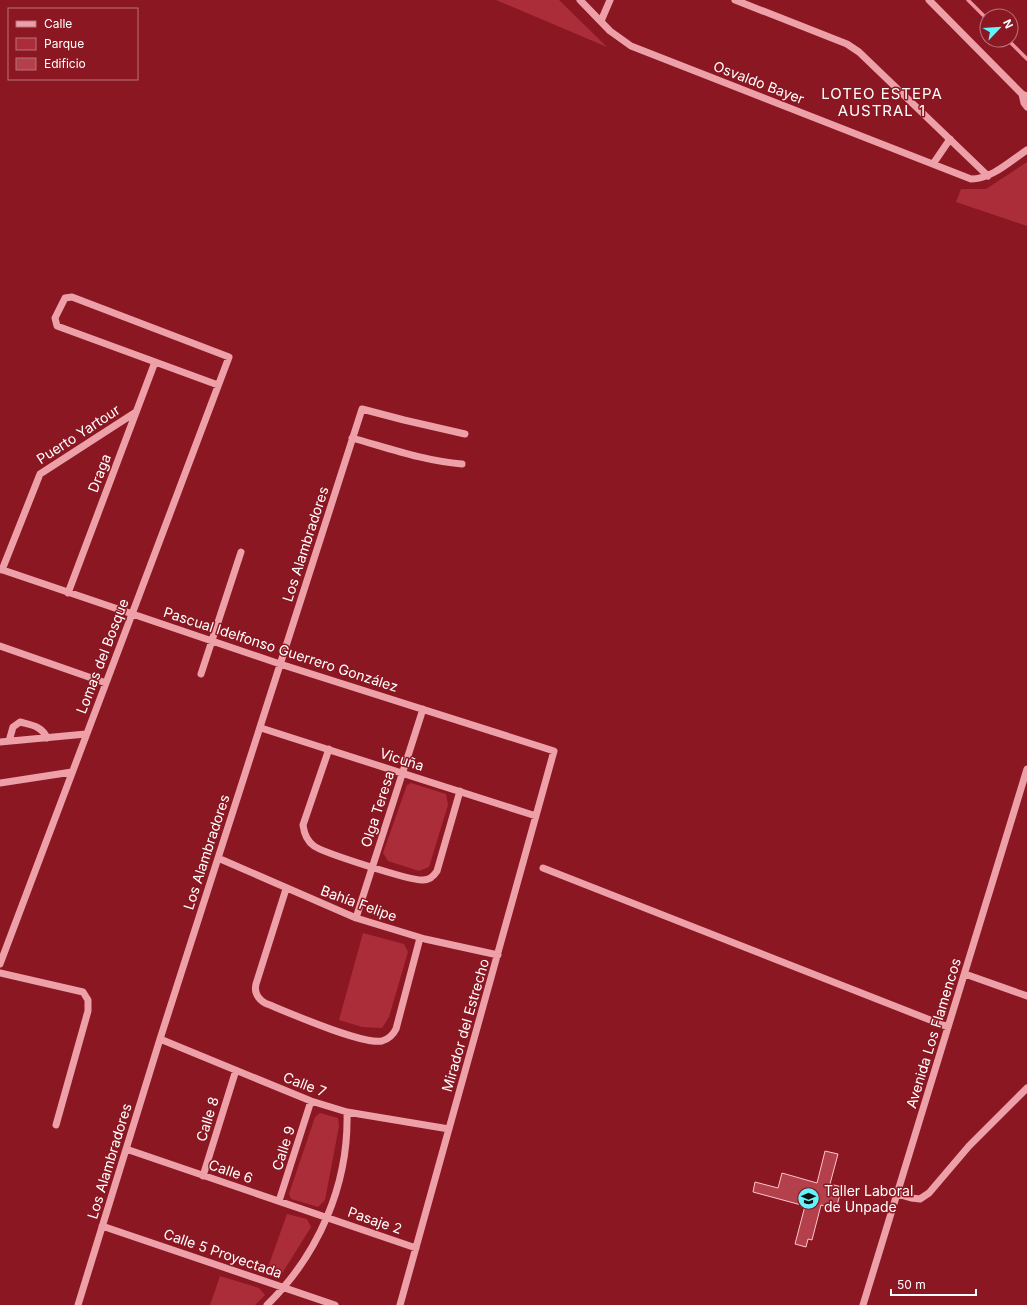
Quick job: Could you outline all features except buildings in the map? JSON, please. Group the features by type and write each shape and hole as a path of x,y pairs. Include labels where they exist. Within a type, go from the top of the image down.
{"street":[{"name":"Osvaldo Bayer","path":"580,0 610,31 631,46 971,179 981,179 988,176 1027,150"},
{"path":"601,22 610,0"},
{"path":"735,0 847,44 865,57 988,176"},
{"path":"929,0 1024,95 1024,103 1027,107"},
{"path":"933,164 950,139"},
{"name":"Lomas del Bosque","path":"0,964 229,357 72,297 64,298 55,318 57,326 155,362"},
{"path":"155,362 218,385"},
{"name":"Draga","path":"68,592 155,362"},
{"name":"Los Alambradores","path":"78,1305 160,1039 261,728 280,664 362,409 465,434"},
{"name":"Puerto Yartour","path":"1,570 40,474 136,412"},
{"path":"352,438 406,454 446,463 462,464"},
{"path":"201,674 241,552"},
{"name":"Pascual Idelfonso Guerrero González","path":"1,570 280,664 554,751"},
{"path":"0,646 106,683"},
{"name":"Olga Teresa","path":"356,918 423,709"},
{"path":"9,742 13,726 20,722 35,726 44,731 47,738"},
{"name":"Vicuña","path":"261,728 536,816"},
{"path":"0,742 86,734"},
{"path":"329,750 303,825 306,837 316,848 372,867 420,880 432,877 437,871 460,791"},
{"name":"Mirador del Estrecho","path":"400,1305 554,751"},
{"name":"Avenida Los Flamencos","path":"863,1305 1027,769"},
{"path":"0,783 72,772"},
{"name":"Bahía Felipe","path":"218,858 286,889 356,918 420,938 498,955"},
{"path":"543,868 948,1027"},
{"path":"286,889 255,988 257,997 265,1003 324,1027 380,1041 390,1037 396,1029 420,938"},
{"path":"0,973 83,992 88,1000 88,1011 56,1125"},
{"path":"964,974 1027,996"},
{"name":"Calle 7","path":"160,1039 311,1102 347,1112 449,1129"},
{"name":"Calle 8","path":"203,1176 236,1070"},
{"path":"897,1194 920,1199 929,1194 970,1146 1027,1088"},
{"name":"Calle 9","path":"279,1202 311,1102"},
{"path":"267,1305 283,1288 314,1245 327,1218 339,1187 343,1169 348,1130 347,1112"},
{"name":"Calle 6","path":"126,1149 327,1218"},
{"name":"Pasaje 2","path":"327,1218 416,1248"},
{"name":"Calle 5 Proyectada","path":"102,1226 335,1305"}],"green space":[{"path":"496,0 559,0 607,47"},
{"path":"1027,162 1027,226 956,202 961,189 986,189"},
{"path":"411,783 446,794 448,805 429,867 419,871 388,861 383,853 407,785"},
{"path":"363,933 404,944 408,952 389,1017 382,1028 362,1027 339,1020"},
{"path":"320,1113 338,1118 339,1126 325,1200 318,1207 291,1199 289,1194 315,1117"},
{"path":"287,1214 307,1219 311,1227 283,1272 276,1275 266,1273"},
{"path":"220,1276 259,1288 265,1295 255,1305 210,1305"}],"waterway":[{"path":"968,0 979,11"},
{"path":"1016,48 1027,59"}],"place":[{"name":"Taller Laboral de Unpade","path":"808,1198"}],"district":[{"name":"LOTEO ESTEPA AUSTRAL 1","path":"882,102"}]}
